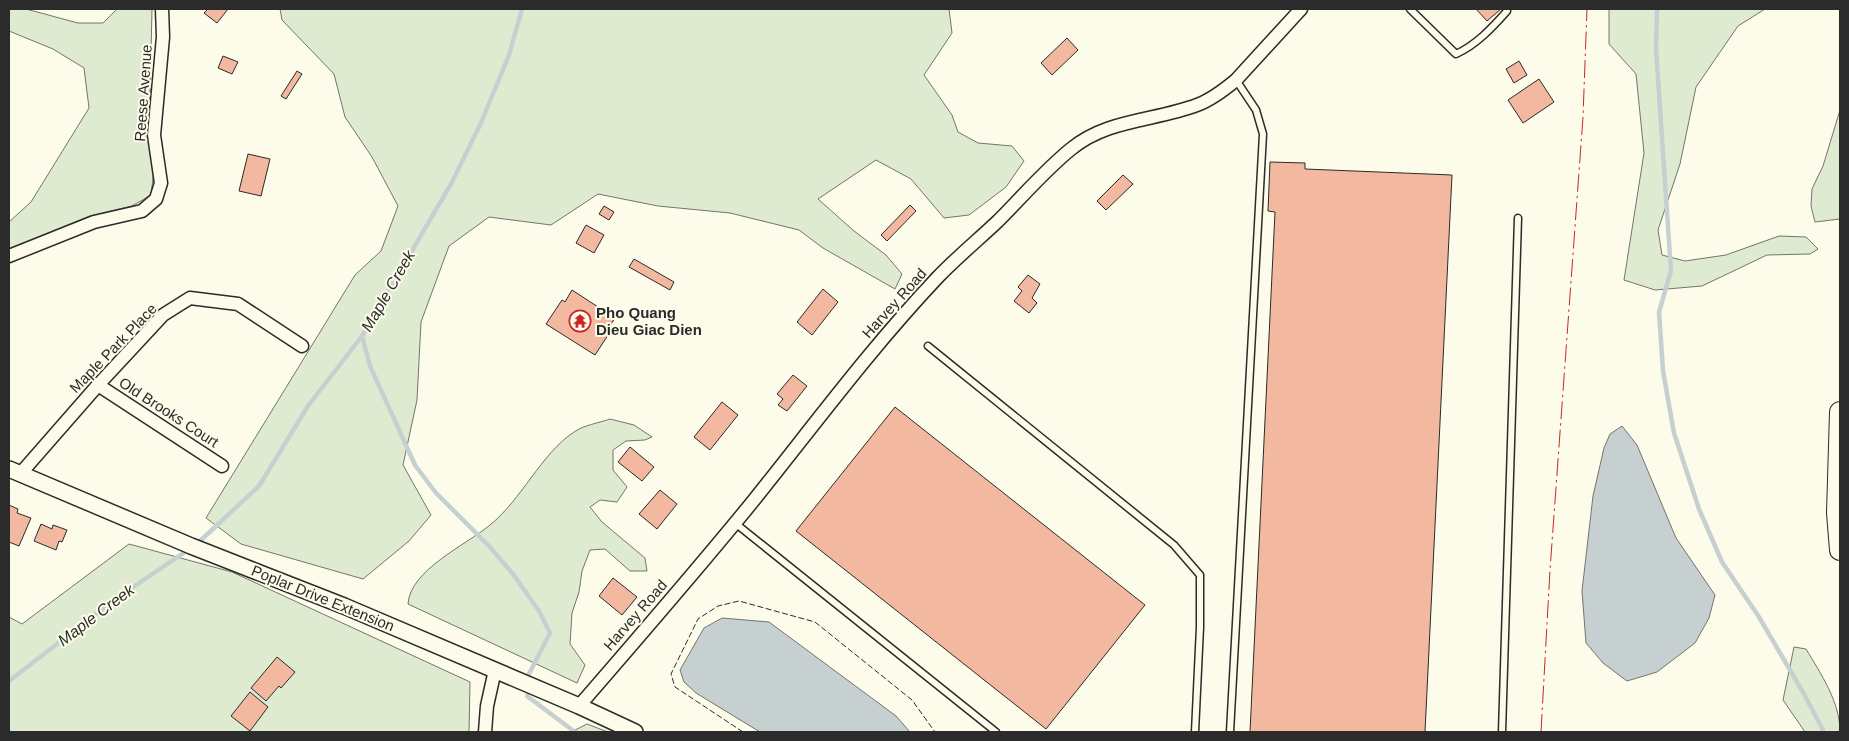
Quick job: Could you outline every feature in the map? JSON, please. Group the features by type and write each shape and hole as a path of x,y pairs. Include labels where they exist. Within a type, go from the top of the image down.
{"main road":[{"path":"1840,412 1837,513 1840,550"}],"street":[{"name":"Reese Avenue","path":"9,256 94,222 142,211 156,200 161,182 154,135 163,37 162,9"},
{"name":"Harvey Road","path":"579,706 735,523 880,342 966,249 989,230 1071,149 1091,135 1112,126 1198,105 1224,90 1236,80 1301,9"},
{"name":"Maple Park Place","path":"15,471 163,315 190,298 238,304 302,346"},
{"name":"Old Brooks Court","path":"98,385 222,466"},
{"name":"Poplar Drive Extension","path":"15,471 191,546 344,606 636,732"},
{"path":"485,732 487,706 495,670"}],"lane":[{"path":"1410,9 1456,54 1469,48 1493,27 1507,9"},
{"path":"1230,732 1263,134 1256,110 1236,80"},
{"path":"1502,732 1518,218"},
{"path":"928,346 1174,546 1200,575 1200,627 1195,732"},
{"path":"735,523 996,732"}],"green space":[{"path":"9,9 26,9 78,23 103,23 117,9 152,9 149,141 154,169 151,195 132,206 90,216 9,249 9,222 31,202 89,108 84,68 53,49 9,31"},
{"path":"280,9 949,9 952,33 924,75 952,115 958,132 978,143 1012,146 1024,161 1006,187 969,215 944,218 911,179 876,160 818,199 854,231 886,255 902,274 895,289 823,248 799,230 730,213 658,206 598,194 551,225 489,217 449,246 421,322 417,400 403,465 431,515 409,541 363,579 241,544 206,518 355,275 381,251 398,206 372,157 345,117 334,74 282,20"},
{"path":"1609,9 1765,9 1738,26 1696,87 1680,164 1658,230 1662,255 1685,261 1726,255 1779,236 1806,237 1818,249 1810,254 1767,255 1702,286 1655,290 1624,280 1644,153 1636,74 1609,44"},
{"path":"1840,110 1840,219 1815,222 1811,206 1812,189 1823,166"},
{"path":"610,419 634,425 652,437 645,440 626,441 613,450 613,470 627,487 617,502 600,500 590,507 602,522 645,558 647,571 630,571 605,549 590,550 582,571 579,592 572,613 570,644 585,665 577,683 408,604 411,592 418,580 428,569 490,525 512,503 541,464 562,441 582,428"},
{"path":"129,544 232,572 470,682 469,732 9,732 9,617 22,624"},
{"path":"1794,647 1806,649 1823,678 1837,710 1840,732 1805,732 1783,700"},
{"path":"587,724 608,732 571,732"}],"shaded area":[{"path":"1622,426 1637,445 1676,538 1715,595 1709,618 1695,643 1657,672 1627,681 1603,663 1586,643 1582,591 1593,496 1604,448 1610,434"},
{"path":"722,618 769,622 896,716 910,732 760,732 696,693 684,682 680,670 704,628"}],"building":[{"path":"208,9 228,9 217,23 204,13"},
{"path":"1476,9 1501,9 1487,21"},
{"path":"1067,38 1078,50 1052,75 1041,63"},
{"path":"223,56 238,62 232,74 218,68"},
{"path":"1519,61 1527,75 1514,83 1506,69"},
{"path":"297,71 302,74 286,99 281,96"},
{"path":"1539,79 1554,102 1523,123 1508,100"},
{"path":"248,154 270,159 261,196 239,191"},
{"path":"1270,162 1305,163 1305,169 1452,175 1425,732 1250,732 1275,212 1268,211"},
{"path":"1123,175 1133,184 1106,210 1097,201"},
{"path":"910,205 916,211 887,241 881,235"},
{"path":"604,206 614,212 609,220 599,214"},
{"path":"586,225 604,235 594,253 576,243"},
{"path":"634,259 674,282 670,290 629,267"},
{"path":"1028,275 1040,284 1032,298 1037,303 1029,313 1014,301 1022,291 1018,287"},
{"path":"823,289 838,302 812,335 797,322"},
{"name":"Pho Quang Dieu Giac Dien","path":"572,290 615,318 609,327 612,329 595,355 546,324 562,300 565,302"},
{"path":"793,375 807,386 787,411 778,405 783,399 777,394"},
{"path":"722,402 738,415 710,450 694,437"},
{"path":"895,407 1145,605 1046,729 796,531"},
{"path":"630,447 654,467 642,481 618,462"},
{"path":"660,490 677,504 657,529 639,514"},
{"path":"9,505 18,509 17,513 31,518 19,546 9,542"},
{"path":"41,524 52,529 53,525 67,530 62,542 59,541 56,550 34,541"},
{"path":"613,578 637,597 622,615 599,596"},
{"path":"277,657 295,672 266,701 251,688"},
{"path":"250,692 268,707 250,731 231,716"}],"waterway":[{"name":"Maple Creek","path":"200,541 259,486 308,406 362,336 451,184 481,123 509,55 522,9"},
{"path":"1657,9 1656,49 1671,271 1659,312 1663,371 1674,433 1699,509 1722,562 1759,617 1824,732"},
{"path":"362,336 370,366 415,465 436,493 490,547 513,574 539,611 550,633 528,676"},
{"name":"Maple Creek","path":"9,681 114,600 185,552"},
{"path":"527,696 575,732"}],"fence":[{"path":"743,732 675,687 671,674 698,619 718,606 739,601 815,622 912,700 935,732"}],"power":[{"path":"1541,732 1550,570 1583,117 1587,9"}],"place":[{"name":"Pho Quang Dieu Giac Dien","path":"580,321"}]}
